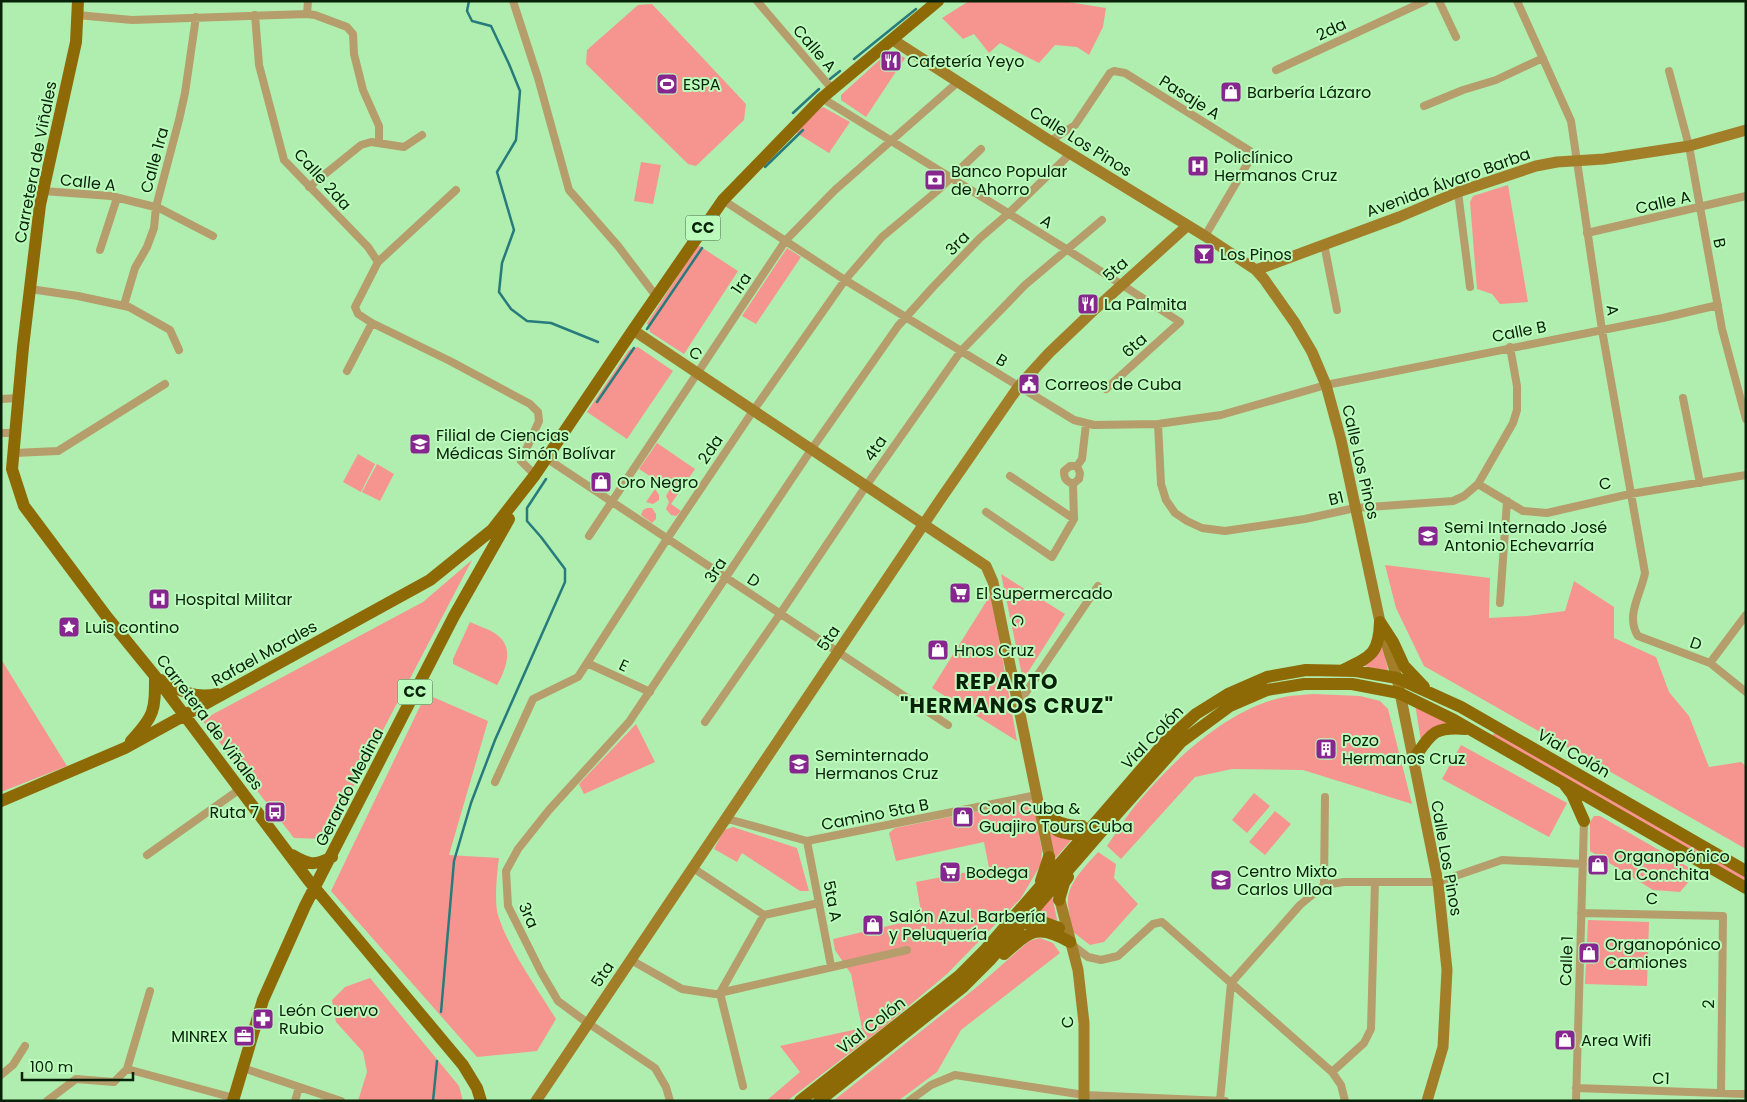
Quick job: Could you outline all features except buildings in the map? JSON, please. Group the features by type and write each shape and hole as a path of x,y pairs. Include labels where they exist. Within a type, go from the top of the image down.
{"main road":[{"name":"Carretera de Viñales","path":"78,1 76,42 40,205 30,290 12,469 24,506 315,888 463,1065 477,1088 481,1100"},
{"name":"CC","path":"518,498 723,200 822,98 893,40 932,3"},
{"name":"Rafael Morales","path":"1,801 125,748 430,580 492,530 518,498"},
{"name":"Gerardo Medina","path":"234,1099 263,1000 294,930 454,616 513,512 518,498"},
{"path":"1342,670 1362,661 1374,652 1379,638 1380,622"},
{"path":"1380,622 1393,642 1404,666 1427,691"},
{"name":"Vial Colón","path":"800,1101 959,976 1036,892 1166,741 1196,714 1228,694 1267,677 1306,670 1356,670 1397,678 1461,707 1746,871"},
{"path":"155,676 179,691 206,697 226,692"},
{"path":"125,748 146,724 155,706 155,676"},
{"name":"Vial Colón","path":"819,1101 963,987 1022,924 1170,752 1204,724 1230,706 1267,690 1304,684 1352,684 1399,693 1470,729 1746,888"},
{"path":"1413,760 1427,740 1440,729 1470,729"},
{"path":"1562,781 1572,794 1584,821"},
{"path":"1584,821 1589,812 1595,808 1618,813"},
{"path":"1040,809 1057,821 1072,826 1096,821"},
{"path":"1040,809 1049,826 1059,832 1074,835 1100,834"},
{"path":"287,852 304,862 318,864 332,857"},
{"path":"1059,900 1064,883 1082,854"},
{"path":"1036,892 1049,857"},
{"path":"1006,926 1040,921 1068,937"},
{"path":"963,987 982,974 1024,937 1036,932 1045,931 1068,937"}],"street":[{"path":"308,1 308,14"},
{"name":"Calle A","path":"757,1 832,89"},
{"name":"2da","path":"1276,70 1425,1"},
{"path":"1439,1 1456,37"},
{"name":"A","path":"1517,1 1571,120 1602,330 1645,574 1642,588 1635,599 1633,610 1634,630"},
{"path":"517,3 570,190 618,246 656,296"},
{"path":"77,15 132,20 308,14 316,15 347,27 352,34 354,54 363,90 379,126 379,143"},
{"name":"Calle 2da","path":"255,16 259,65 284,160 368,247 378,262"},
{"name":"Calle 1ra","path":"124,306 135,268 147,247 154,228 156,207 181,111 196,17"},
{"name":"Calle Los Pinos","path":"893,40 1070,154 1205,236 1256,270 1295,323 1312,352 1326,384 1341,440 1380,622 1397,678 1438,882 1447,970 1443,1047 1427,1101"},
{"path":"1424,106 1463,90 1496,80 1542,58"},
{"name":"Pasaje A","path":"1050,141 1075,125 1110,73 1114,71 1125,73 1250,151 1249,161 1205,236"},
{"name":"B","path":"1669,71 1689,146 1718,305 1746,419"},
{"name":"1ra","path":"589,536 786,240 835,190 958,82"},
{"name":"A","path":"822,98 1009,213 1180,322"},
{"name":"Avenida Álvaro Barba","path":"1256,270 1399,217 1458,192 1536,166 1557,162 1604,159 1689,146 1746,130"},
{"path":"309,187 361,144 371,142 404,147 422,135"},
{"name":"2da","path":"495,782 533,699 578,678 667,539 844,280 882,237 952,178 981,149"},
{"name":"3ra","path":"670,1101 666,1087 656,1068 588,1024 558,1001 541,972 508,906 506,871 518,849 546,814 629,722 811,450 906,317 980,238 1009,213 1070,154"},
{"path":"456,190 378,262 355,307 358,314 372,323 466,369 530,404 538,412 539,421 521,461 535,475"},
{"name":"Calle A","path":"43,191 98,195 156,207 213,236"},
{"path":"1458,192 1470,287"},
{"name":"Calle A","path":"1587,234 1746,196"},
{"path":"100,250 117,198"},
{"name":"B","path":"723,200 844,280 1074,420 1086,424 1158,424 1220,415 1326,384"},
{"name":"4ta","path":"705,722 866,486 961,351 1025,285 1102,220"},
{"name":"5ta","path":"536,1101 1019,386 1049,353 1093,311 1187,226"},
{"path":"1324,244 1337,310"},
{"path":"30,290 78,296 129,307 170,330 179,350"},
{"name":"Calle B","path":"1326,384 1663,318 1718,305"},
{"name":"6ta","path":"1106,389 1180,322"},
{"path":"347,371 372,323"},
{"name":"C","path":"633,330 986,566 994,582 1049,857 1078,970 1084,1023 1084,1098"},
{"name":"B1","path":"1158,424 1161,484 1166,500 1175,513 1202,528 1225,531 1305,519 1355,508 1453,501 1464,496 1478,484 1513,422 1516,410 1517,386 1510,347"},
{"path":"14,453 58,451 164,384"},
{"path":"1,399 19,398"},
{"path":"1683,398 1700,483"},
{"path":"1077,466 1082,459 1086,424"},
{"path":"1,433 16,433"},
{"name":"D","path":"546,458 948,725"},
{"path":"1072,484 1067,482 1064,477 1064,471 1070,466 1077,466"},
{"path":"1072,484 1079,480 1080,473 1077,466"},
{"name":"C","path":"1478,484 1524,511 1546,512 1630,494 1746,475"},
{"path":"1010,476 1074,519"},
{"path":"986,512 1052,557 1074,519 1072,484"},
{"path":"1500,603 1507,501"},
{"path":"1018,704 1098,586"},
{"path":"1710,662 1746,615"},
{"name":"D","path":"1634,630 1638,636 1710,662 1746,692"},
{"name":"E","path":"587,663 650,692"},
{"path":"147,855 240,790"},
{"name":"Camino 5ta B","path":"722,824 728,819 807,841 1037,795"},
{"path":"1324,797 1324,885"},
{"name":"Calle 1","path":"1576,1101 1584,821"},
{"name":"5ta A","path":"807,841 831,966"},
{"path":"1220,1101 1231,983 1300,905 1324,885 1344,882 1438,882 1502,860 1583,864"},
{"path":"693,868 764,915 819,904"},
{"path":"1332,1072 1364,1043 1371,1029 1375,882"},
{"name":"C","path":"1581,913 1723,916"},
{"path":"742,1086 720,993 764,915"},
{"name":"2","path":"1721,1093 1723,916"},
{"path":"1068,937 1088,957 1101,960 1118,956 1153,924 1162,922 1332,1072 1341,1085 1345,1101"},
{"path":"631,960 682,989 715,994 907,950"},
{"path":"47,1101 76,1079 114,1082 127,1069 150,991"},
{"path":"1,1075 13,1065 25,1046"},
{"path":"243,1068 341,1101"},
{"path":"127,1069 234,1099"},
{"path":"909,1101 931,1085 955,1075 1084,1098 1225,1101"},
{"path":"295,1101 299,1087"},
{"name":"C1","path":"1576,1088 1746,1094"},
{"path":"1655,1091 1655,1101"}],"shaded area":[{"path":"969,1 1062,1 1106,8 1103,27 1089,55 1077,47 1055,45 1039,63 1000,43 989,53 974,34 963,39 942,18"},
{"name":"ESPA","path":"652,4 746,104 744,120 696,166 688,164 586,64 587,50 638,5"},
{"path":"893,51 905,58 866,117 841,100 841,95 885,55"},
{"path":"823,107 850,122 829,153 795,132"},
{"path":"641,162 661,165 653,204 634,201"},
{"path":"1508,185 1528,302 1500,304 1492,294 1477,289 1470,202 1473,196"},
{"path":"698,245 738,271 684,354 650,332 647,323"},
{"path":"787,248 801,257 756,324 742,316"},
{"path":"638,347 673,371 627,439 587,412 629,350"},
{"path":"657,443 695,469 671,504 681,511 676,516 671,515 666,509 669,502 666,496 670,489 639,469"},
{"path":"358,454 375,464 361,492 343,482"},
{"path":"377,464 394,474 380,501 362,492"},
{"path":"655,489 659,495 659,500 653,504 646,502"},
{"path":"652,508 656,514 656,519 652,523 641,515 643,510"},
{"path":"472,560 326,839 294,838 202,720 423,602"},
{"path":"1385,565 1490,578 1489,618 1565,611 1574,581 1614,607 1614,638 1656,657 1669,692 1689,716 1709,767 1741,762 1746,766 1746,849 1424,666 1396,608"},
{"path":"1001,574 1065,614 1023,680"},
{"path":"991,594 1017,741 932,688"},
{"path":"470,622 496,634 505,645 507,652 506,665 497,685 453,664 453,659"},
{"path":"1382,640 1388,671 1364,666"},
{"path":"1,659 67,766 1,792"},
{"path":"426,694 488,721 449,855 499,858 496,895 498,915 516,955 556,1019 537,1051 477,1057 331,891"},
{"path":"1295,695 1360,696 1380,701 1388,709 1412,804 1303,770 1232,769 1195,777 1121,859 1107,846 1135,806 1165,772 1221,725 1263,703"},
{"path":"1415,704 1451,722 1421,741"},
{"path":"636,724 655,762 584,794 579,784"},
{"path":"1495,732 1746,876 1746,882 1492,736"},
{"path":"1461,745 1567,803 1549,837 1442,779"},
{"path":"1254,793 1270,806 1247,833 1232,820"},
{"path":"1033,800 1042,851 1041,864 1021,898 947,974 885,1026 787,1101 766,1101 800,1072 780,1046 862,1028 851,974 835,950 833,939 922,918 916,882 989,868 984,842 896,861 889,833 895,828"},
{"path":"1275,811 1291,824 1265,855 1249,842"},
{"path":"1594,816 1600,816 1697,872 1680,892 1653,890 1590,851 1590,822"},
{"path":"733,827 797,848 809,891 800,891 742,853 737,862 714,849 724,830"},
{"path":"1047,830 1072,839 1053,861"},
{"path":"1098,852 1116,864 1114,878 1138,904 1104,942 1090,945 1073,932 1068,908 1068,897 1077,876"},
{"path":"1052,895 1057,920 1036,916"},
{"path":"1588,920 1649,922 1647,986 1585,984"},
{"path":"1040,938 1053,943 1060,953 961,1030 937,1072 898,1101 833,1101 978,986 1029,941"},
{"path":"370,978 459,1086 463,1101 358,1101 367,1072 363,1052 336,1022 332,1000 345,987"}],"waterway":[{"path":"469,1 467,11 472,21 491,26 520,91 516,140 497,172 514,230 502,263 499,292 511,309 527,321 551,323 598,342"},
{"path":"854,59 916,9"},
{"path":"830,79 840,71"},
{"path":"793,113 819,89"},
{"path":"765,167 803,130"},
{"path":"647,329 702,248"},
{"path":"597,402 634,348"},
{"path":"441,1012 454,861 471,803 495,740 565,582 565,569 527,521 527,508 546,479"},
{"path":"433,1101 437,1061"}],"place":[{"name":"Cafetería Yeyo","path":"891,61"},
{"name":"ESPA","path":"667,84"},
{"name":"Barbería Lázaro","path":"1231,92"},
{"name":"Policlínico Hermanos Cruz","path":"1198,166"},
{"name":"Banco Popular de Ahorro","path":"935,180"},
{"name":"Los Pinos","path":"1204,254"},
{"name":"La Palmita","path":"1088,304"},
{"name":"Correos de Cuba","path":"1029,384"},
{"name":"Filial de Ciencias Médicas Simón Bolívar","path":"420,444"},
{"name":"Oro Negro","path":"601,482"},
{"name":"Semi Internado José Antonio Echevarría","path":"1428,536"},
{"name":"El Supermercado","path":"960,593"},
{"name":"Hospital Militar","path":"159,599"},
{"name":"Luis contino","path":"69,627"},
{"name":"Hnos Cruz","path":"938,650"},
{"name":"Pozo Hermanos Cruz","path":"1326,749"},
{"name":"Seminternado Hermanos Cruz","path":"799,764"},
{"name":"Ruta 7","path":"275,812"},
{"name":"Cool Cuba & Guajiro Tours Cuba","path":"963,817"},
{"name":"Organopónico La Conchita","path":"1598,865"},
{"name":"Bodega","path":"950,872"},
{"name":"Centro Mixto Carlos Ulloa","path":"1221,880"},
{"name":"Salón Azul. Barbería y Peluquería","path":"873,925"},
{"name":"Organopónico Camiones","path":"1589,953"},
{"name":"León Cuervo Rubio","path":"263,1019"},
{"name":"MINREX","path":"244,1036"},
{"name":"Area Wifi","path":"1565,1040"}],"district":[{"name":"REPARTO \"HERMANOS CRUZ\"","path":"1007,694"}]}
